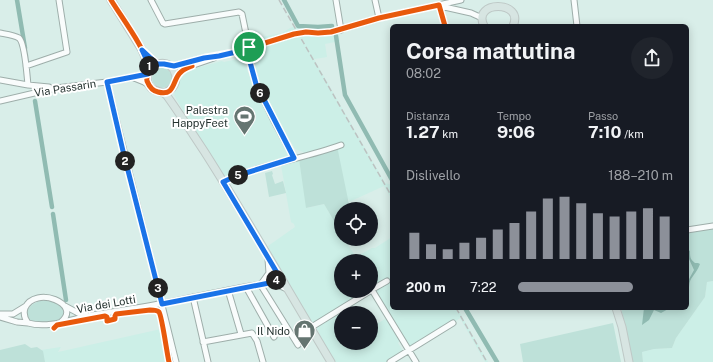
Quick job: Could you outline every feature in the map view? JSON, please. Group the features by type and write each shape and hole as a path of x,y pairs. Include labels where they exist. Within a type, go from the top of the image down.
{"main road":[{"path":"111,0 142,50 149,72 147,81 149,85 155,91 163,93 176,107 223,182 331,362"},
{"path":"484,24 483,15 487,7 493,3 499,2 510,6 514,13 514,24"},
{"path":"142,50 157,64 170,66 175,71 175,85 172,89 163,93"},
{"path":"149,72 157,64"},
{"path":"172,89 176,107"},
{"path":"617,310 622,327 629,362"}],"street":[{"path":"26,66 67,52 59,0"},
{"path":"151,0 163,24 167,25 242,14 249,47 250,62 256,84 294,158"},
{"path":"336,0 341,30"},
{"path":"375,0 379,18"},
{"path":"170,66 236,52 301,33 318,33 341,30 379,18 461,0"},
{"path":"574,0 577,24"},
{"path":"439,6 483,15"},
{"path":"439,6 444,24"},
{"path":"0,33 20,39 26,66 28,85"},
{"path":"236,52 247,58 250,62"},
{"path":"176,77 185,68 207,62 219,56"},
{"name":"Via Passarin","path":"0,101 56,88 107,82 149,72"},
{"path":"131,77 139,79 149,85"},
{"path":"0,80 56,88"},
{"path":"107,82 132,190 176,362"},
{"path":"223,182 236,176 341,145"},
{"path":"689,230 713,226"},
{"path":"264,282 269,273 267,256"},
{"name":"Via dei Lotti","path":"0,316 17,322 34,325 61,322 246,287 276,280 279,276"},
{"path":"378,286 387,281"},
{"path":"264,282 278,285 287,289"},
{"path":"264,282 298,345"},
{"path":"246,287 274,337"},
{"path":"228,290 241,334"},
{"name":"Via dei Lotti","path":"0,316 13,314 20,311 38,298 44,297 56,299 78,313 90,316"},
{"path":"193,298 208,362"},
{"path":"310,328 358,298"},
{"path":"376,298 416,362"},
{"path":"27,305 25,309 25,317 28,323"},
{"name":"Via dei Lotti","path":"61,322 66,316 67,310 65,306"},
{"path":"390,362 453,323"},
{"path":"203,342 252,333 260,348 263,362"}],"shaded area":[{"path":"299,25 339,32 340,41 325,44 327,57 314,59 385,183 390,184 390,196 384,186 349,202 349,200 303,152 295,149 266,99 252,57 253,53 268,43 286,35 284,34 257,42 261,37 282,33"},
{"path":"242,58 264,109 288,151 287,158 227,177 223,176 174,95 175,91 178,89 180,75 185,71 222,61 224,62"},
{"path":"162,68 169,71 172,78 169,85 162,88 155,85 152,78 155,71"},
{"path":"337,146 349,202 334,202 334,221 324,204 306,208 299,159"},
{"path":"299,159 307,208 324,204 334,221 334,246 349,246 354,254 334,254 334,298 355,298 342,306 334,306 334,311 313,323 311,323 279,270 268,246 295,227 291,222 281,165"},
{"path":"272,171 275,184 283,181 286,193 269,197 265,173"},
{"path":"713,228 713,281 707,282 705,297 676,338 672,348 654,349 642,352 643,362 633,362 621,310 689,310 689,232"},
{"path":"390,238 390,310 458,310 488,362 485,362 460,318 414,349 411,348 378,298 378,254 361,254 372,248 375,248"},
{"path":"689,250 692,260 695,263 700,264 690,281 689,286 689,279 694,270 689,259"},
{"path":"713,281 713,362 643,362 642,352 654,349 672,348 676,338 705,297 707,282"},
{"path":"49,300 59,305 64,310 62,318 54,322 39,323 27,318 28,310 33,304"},
{"path":"644,310 654,310 649,320 642,325"},
{"path":"654,310 666,310 661,313"},
{"path":"334,316 334,350 378,350 378,323 387,318 400,341 398,343 403,351 388,362 335,362 317,333 319,332 317,329 318,326"},
{"path":"613,323 621,362 523,362 520,344"},
{"path":"161,329 168,362 5,362 22,353 61,347 58,352"},
{"path":"25,344 31,348 37,347 43,351 45,362 0,362 0,350"}],"waterway":[{"path":"17,0 25,48"},
{"path":"284,0 298,26 332,26"},
{"path":"336,36 345,95 390,176"},
{"path":"35,101 52,207"},
{"path":"53,214 66,300"},
{"path":"466,310 497,362"}],"railway":[{"path":"279,0 390,194"},
{"path":"457,310 487,362"}],"cycle path":[{"path":"111,0 148,61 150,69 147,76 147,81 153,89 158,92 168,92 171,90 178,75 184,69 192,66"},
{"path":"142,50 157,64 174,66 236,52 294,34 306,32 331,32 379,18 439,5 444,24"},
{"path":"54,328 57,325 105,316 107,317 107,321 115,319 116,314 156,310 159,312 162,320 169,362"}],"place":[{"name":"Palestra HappyFeet","path":"244,136"},
{"name":"Il Nido","path":"305,350"}],"route":[{"path":"249,47 250,62 256,84 294,158 236,176 223,182 279,276 276,280 269,283 162,304 134,198 107,82 148,74 150,67 142,50 157,64 174,66 236,52 249,47"}]}
